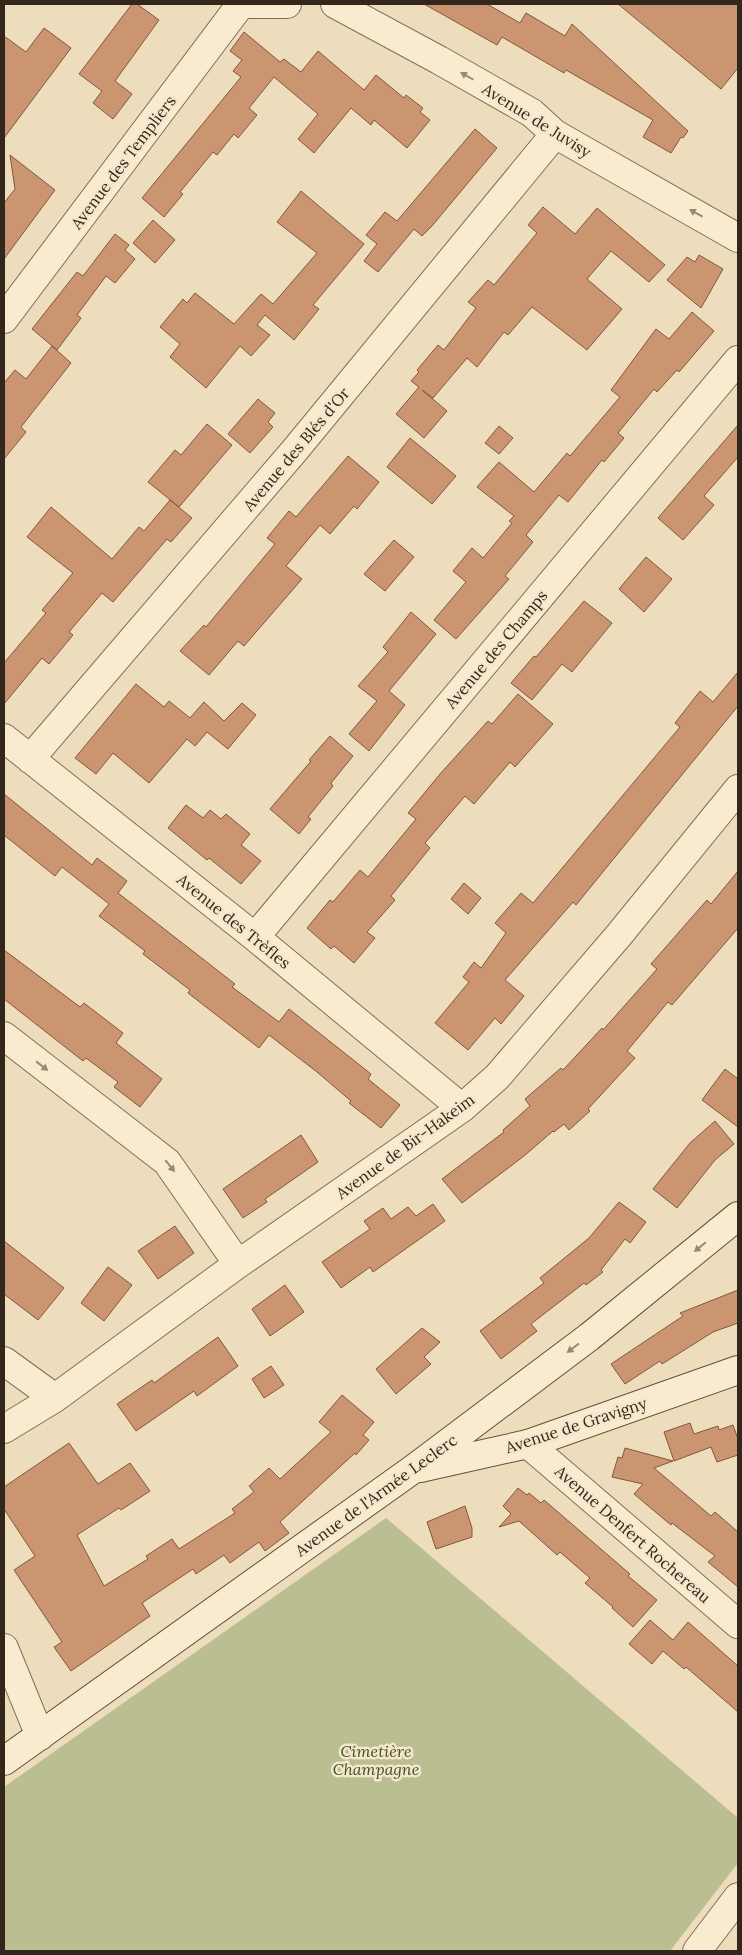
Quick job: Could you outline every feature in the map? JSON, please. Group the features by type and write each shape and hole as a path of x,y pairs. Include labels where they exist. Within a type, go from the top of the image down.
{"street":[{"name":"Avenue des Templiers","path":"4,320 242,4"},
{"path":"248,4 287,4"},
{"name":"Avenue de Juvisy","path":"335,4 532,113 555,134 738,238"},
{"name":"Avenue des Blés d'Or","path":"30,759 296,450 555,134"},
{"name":"Avenue des Champs","path":"255,937 738,360"},
{"name":"Avenue des Trèfles","path":"4,738 255,937 462,1108"},
{"name":"Avenue de Bir-Hakeim","path":"4,1429 55,1398 238,1264 462,1108 497,1077 619,935 738,789"},
{"path":"4,1036 167,1162 238,1264"},
{"name":"Avenue de l'Armée Leclerc","path":"4,1762 412,1470 589,1337 738,1216"},
{"path":"4,1361 55,1398"},
{"name":"Avenue de Gravigny","path":"412,1470 528,1444 738,1370"},
{"name":"Avenue Denfert Rochereau","path":"528,1444 738,1624"},
{"path":"4,1648 40,1736"},
{"path":"697,1951 738,1897"}],"green space":[{"name":"Cimetière Champagne","path":"386,1518 738,1818 738,1863 670,1951 4,1951 4,1787"}],"building":[{"path":"132,4 137,4 159,20 115,81 132,94 113,119 93,103 102,91 79,74"},
{"path":"424,4 487,4 520,23 526,13 565,36 572,24 688,131 683,138 681,137 671,153 643,137 653,120 566,70 564,73 502,37 497,45"},
{"path":"618,4 738,4 738,68 721,89"},
{"path":"44,28 71,48 4,138 4,36 26,52"},
{"path":"244,32 280,62 284,59 301,72 318,51 364,90 376,75 404,98 406,95 423,108 420,112 430,120 407,148 374,120 371,125 351,108 314,153 298,139 318,114 274,77 249,108 257,115 238,138 234,134 217,155 213,152 180,192 183,194 164,217 142,198 241,77 233,71 242,60 230,51"},
{"path":"475,129 497,148 432,226 422,236 414,229 378,272 364,261 377,244 366,235 385,212 397,221"},
{"path":"10,155 55,190 4,259 4,203 15,189"},
{"path":"301,191 364,244 313,305 319,309 294,340 265,315 257,325 270,335 251,356 240,346 206,388 170,357 180,344 160,327 183,299 187,303 195,293 234,324 261,294 273,304 317,253 277,222"},
{"path":"543,207 575,234 597,208 665,265 649,282 611,251 587,279 622,309 587,350 532,307 508,335 504,332 477,367 467,358 433,398 422,390 447,411 424,438 396,414 419,387 411,381 419,372 417,370 438,345 444,350 476,308 468,302 488,280 494,285 537,233 528,225"},
{"path":"153,220 175,240 155,263 133,243"},
{"path":"115,234 129,245 125,250 135,259 115,283 106,276 77,315 81,318 57,350 32,329 77,272 83,276"},
{"path":"699,255 723,269 701,308 667,280 687,257 695,262"},
{"path":"692,312 714,331 679,372 677,370 657,392 654,389 618,433 624,438 604,462 602,460 568,502 559,495 526,535 533,542 505,576 509,579 456,639 434,620 466,582 453,571 472,548 483,558 512,523 509,521 514,516 477,487 499,462 534,492 567,453 570,456 620,397 611,390 656,329 669,339"},
{"path":"52,346 71,363 21,427 26,432 4,459 4,383 15,370 26,379"},
{"path":"258,399 275,413 268,422 273,427 250,453 228,434"},
{"path":"207,424 232,445 179,507 148,482 175,450 181,455"},
{"path":"738,425 738,457 704,496 714,505 683,540 658,518"},
{"path":"499,426 513,438 499,454 485,443"},
{"path":"410,438 456,476 432,504 387,467"},
{"path":"348,456 379,482 357,509 354,506 330,534 320,525 286,566 302,579 244,646 238,641 209,675 180,651 204,625 206,627 275,544 267,538 289,511 296,517"},
{"path":"170,500 192,518 171,542 167,539 113,602 102,593 69,632 73,635 49,664 42,658 4,704 4,663 46,613 42,610 73,573 27,537 51,507 112,559 139,527 144,531"},
{"path":"394,540 414,557 385,591 364,574"},
{"path":"646,557 672,579 644,612 619,589"},
{"path":"584,601 612,623 572,672 562,664 532,700 511,683"},
{"path":"411,612 436,634 389,691 405,705 369,751 349,734 377,701 358,686 388,652 383,647"},
{"path":"738,672 738,706 576,905 573,902 505,980 524,996 501,1024 495,1018 468,1050 435,1023 469,982 463,977 474,962 481,968 506,933 495,923 521,893 533,903 680,727 675,723 700,691 713,702"},
{"path":"136,684 164,707 169,701 190,718 204,702 224,721 242,703 256,715 228,749 207,732 195,746 187,739 149,783 113,753 96,774 75,758"},
{"path":"518,694 553,724 515,767 510,762 474,804 465,796 425,843 430,848 391,896 395,900 367,932 375,938 354,963 334,946 331,949 307,928 330,900 333,902 360,870 368,877 416,819 408,813 488,721 492,724"},
{"path":"330,736 353,756 331,783 333,786 308,817 311,819 299,834 270,809"},
{"path":"4,794 92,865 97,858 127,881 118,893 235,984 232,987 279,1022 289,1009 371,1074 368,1079 400,1105 381,1128 349,1103 351,1101 317,1072 269,1035 259,1048 188,993 190,990 143,954 145,951 99,916 109,904 62,867 55,876 4,835"},
{"path":"186,805 203,818 210,810 221,819 226,814 250,834 241,845 261,861 241,884 209,858 207,860 168,828"},
{"path":"738,871 738,928 672,1005 668,1002 627,1051 635,1058 588,1109 590,1111 569,1130 564,1124 553,1131 524,1156 462,1203 442,1179 504,1132 503,1130 530,1106 525,1099 561,1068 563,1070 602,1028 603,1030 657,969 651,964 707,900 711,904"},
{"path":"464,883 481,898 468,914 451,899"},
{"path":"4,950 80,1007 84,1003 123,1033 116,1043 162,1079 140,1107 114,1087 118,1082 86,1058 83,1061 4,999"},
{"path":"725,1069 738,1079 738,1127 702,1100"},
{"path":"715,1121 734,1144 715,1160 677,1208 653,1189 690,1143"},
{"path":"301,1135 318,1162 265,1199 267,1202 243,1218 223,1189"},
{"path":"619,1202 646,1222 630,1243 625,1239 601,1270 603,1272 586,1285 584,1283 531,1324 537,1331 501,1359 480,1331 544,1283 540,1278 589,1238"},
{"path":"433,1204 445,1221 373,1272 370,1267 341,1288 322,1262 370,1229 364,1221 383,1208 391,1219 408,1207 416,1216"},
{"path":"175,1226 194,1253 158,1279 138,1251"},
{"path":"4,1241 64,1288 38,1320 4,1294"},
{"path":"108,1267 132,1285 104,1321 81,1303"},
{"path":"285,1285 304,1312 270,1336 252,1309"},
{"path":"738,1290 738,1323 713,1332 662,1364 660,1361 625,1384 611,1364 683,1316 680,1313"},
{"path":"422,1328 440,1342 424,1357 431,1364 396,1394 376,1369"},
{"path":"218,1337 238,1366 197,1396 194,1391 136,1431 117,1404 152,1380 154,1383"},
{"path":"271,1366 284,1385 264,1398 252,1379"},
{"path":"342,1395 374,1422 363,1435 369,1440 356,1455 355,1453 280,1522 289,1533 265,1551 259,1542 230,1563 224,1555 196,1574 193,1569 142,1603 150,1616 71,1671 54,1647 62,1642 14,1570 35,1556 4,1509 4,1487 69,1443 98,1484 130,1463 150,1491 77,1535 104,1586 148,1559 146,1556 172,1539 179,1549 235,1513 232,1509 254,1492 249,1486 269,1468 280,1479 331,1432 319,1422"},
{"path":"690,1423 694,1434 718,1426 719,1430 733,1425 738,1439 738,1455 717,1462 711,1447 674,1461 664,1432"},
{"path":"625,1448 673,1461 654,1468 711,1516 715,1512 738,1532 738,1587 708,1562 715,1556 672,1523 671,1525 634,1494 643,1484 612,1477 618,1457 622,1458"},
{"path":"518,1488 527,1495 529,1493 541,1503 544,1500 630,1574 628,1576 657,1600 633,1627 585,1583 590,1578 560,1552 557,1555 519,1521 499,1527 511,1514 503,1506"},
{"path":"465,1506 472,1528 472,1537 436,1549 427,1522"},
{"path":"650,1620 673,1640 688,1622 738,1666 738,1712 686,1667 684,1669 663,1651 652,1664 629,1644"}]}
